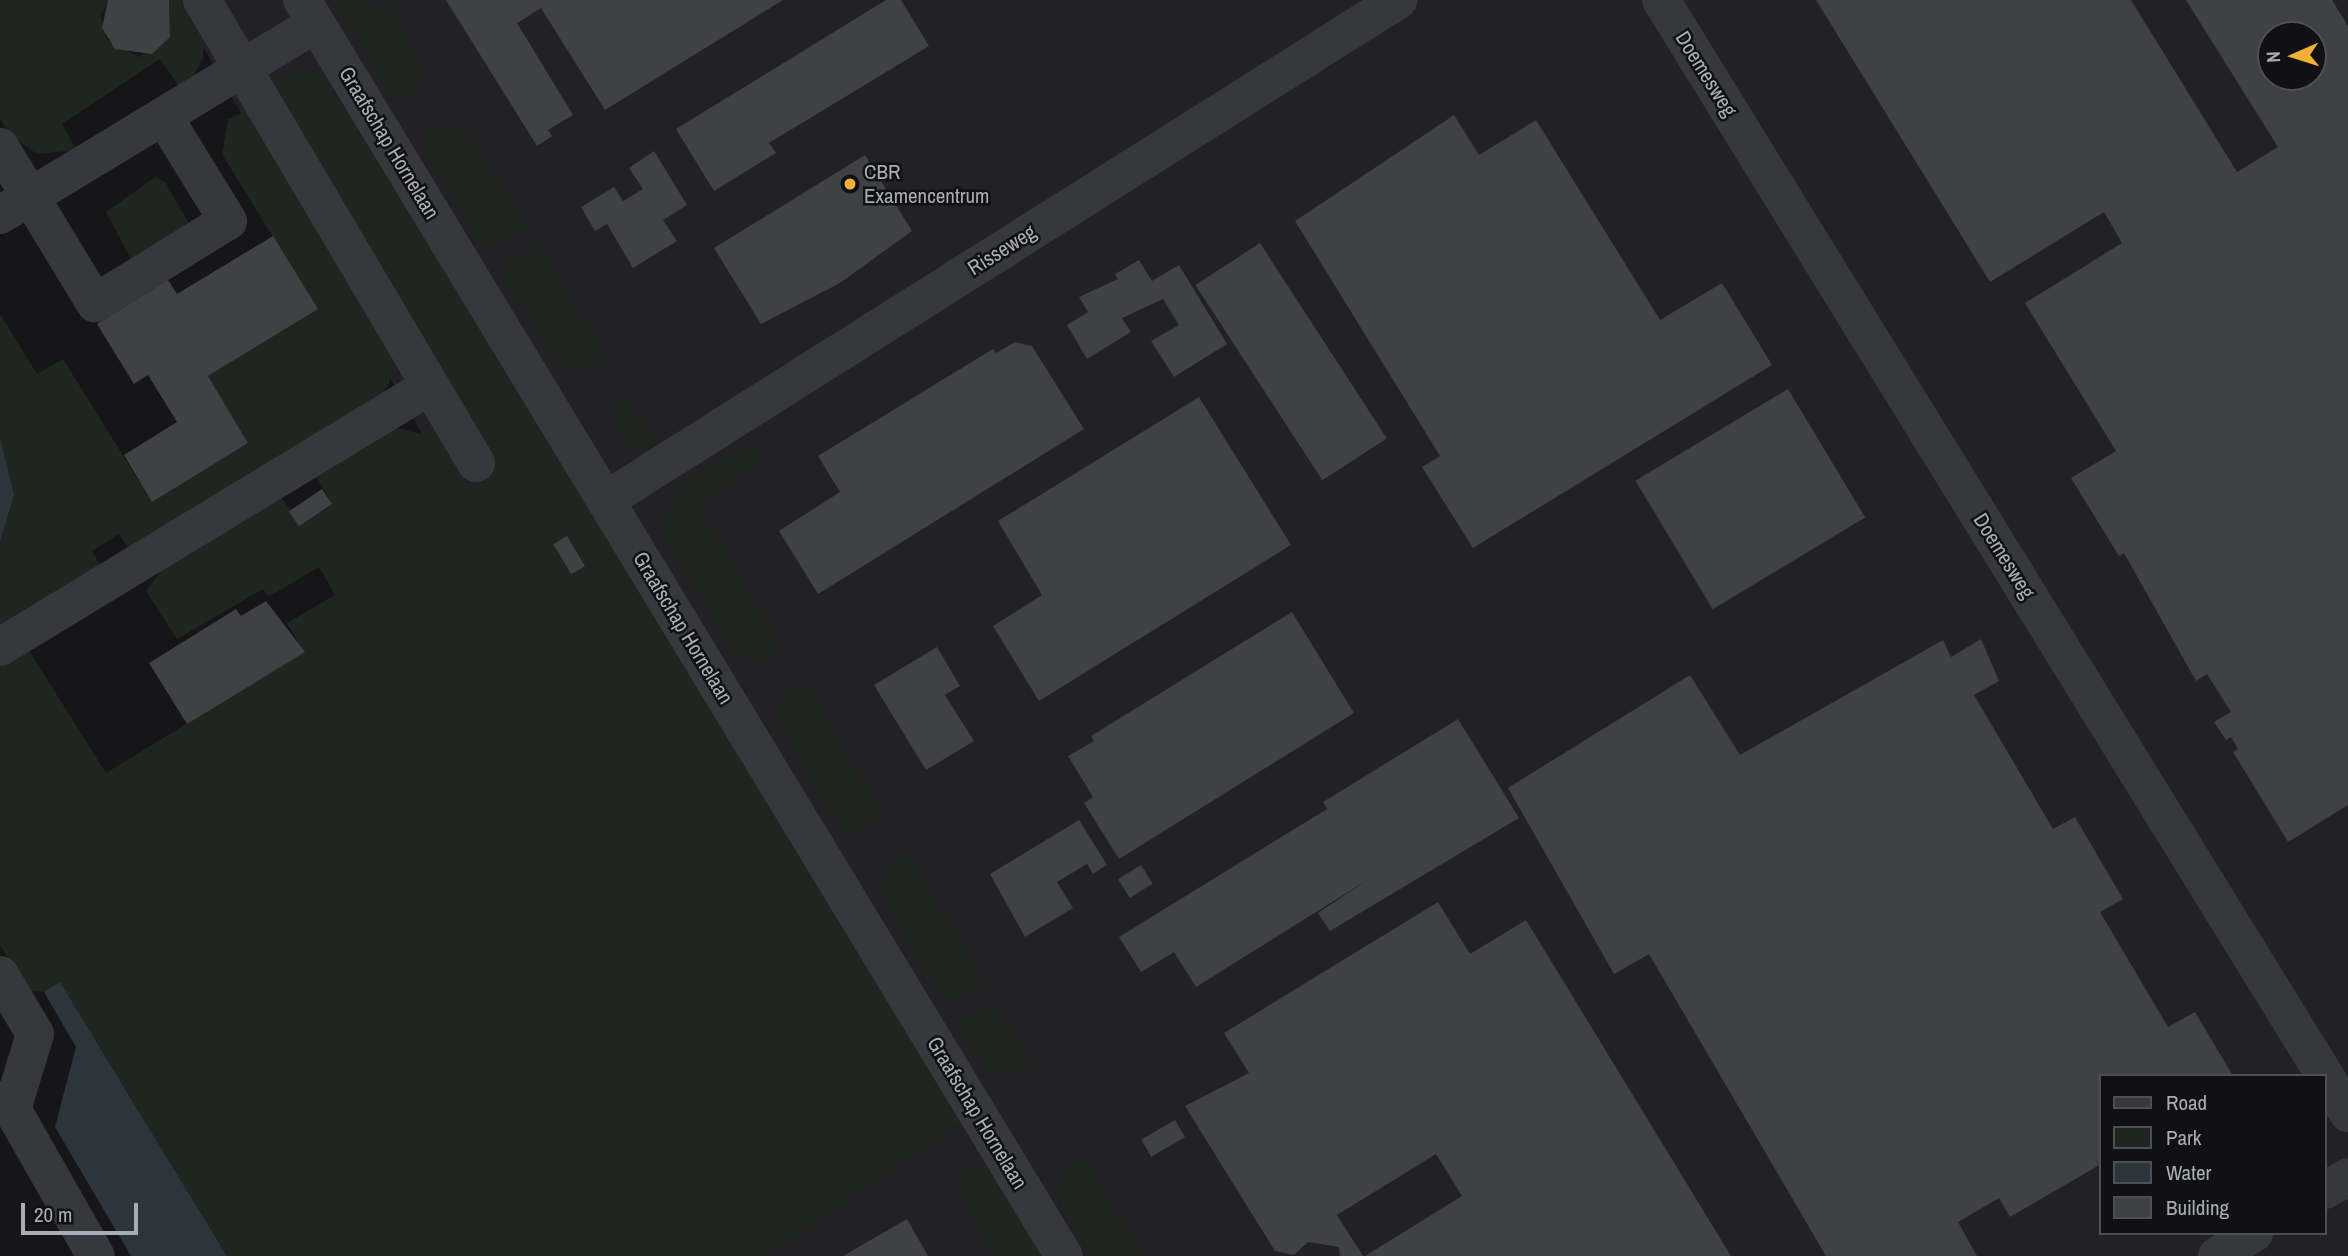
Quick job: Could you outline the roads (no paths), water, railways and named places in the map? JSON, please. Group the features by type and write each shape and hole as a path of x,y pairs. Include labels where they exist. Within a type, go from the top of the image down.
{"street":[{"path":"202,0 476,463"},
{"name":"Risseweg","path":"606,500 1398,0"},
{"name":"Doemesweg","path":"1661,0 2325,1074"},
{"path":"15,206 243,69 309,12"},
{"name":"Graafschap Hornelaan","path":"309,12 1064,1256"},
{"path":"0,147 15,206 95,303 228,221 164,117"},
{"path":"0,646 430,386"},
{"path":"0,975 35,1034 6,1105 96,1256"},
{"name":"Doemesweg","path":"2327,1078 2348,1112"},
{"path":"2327,1189 2348,1177"},
{"path":"2217,1256 2251,1235"}],"water":[{"path":"0,437 14,495 0,543"},
{"path":"60,982 227,1256 131,1256 55,1127 76,1047 44,992"}],"place":[{"name":"CBR Examencentrum","path":"850,184"}]}
